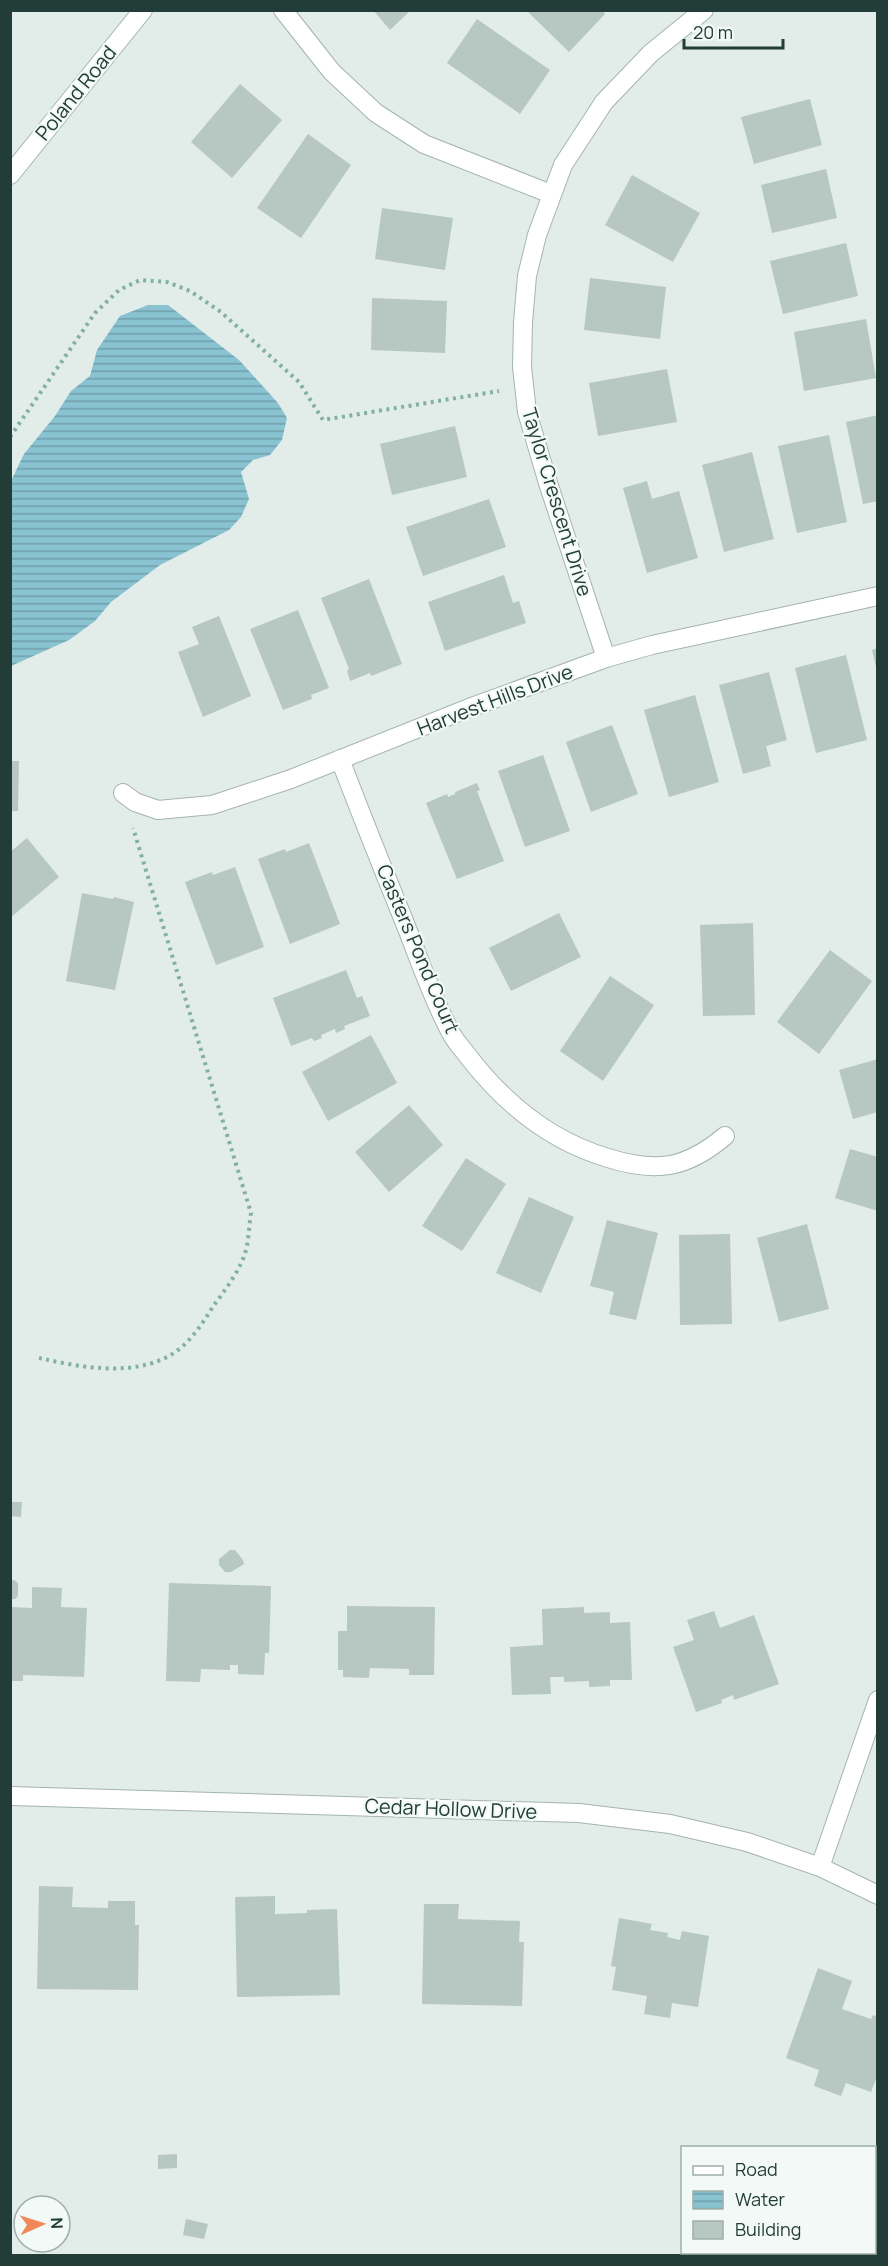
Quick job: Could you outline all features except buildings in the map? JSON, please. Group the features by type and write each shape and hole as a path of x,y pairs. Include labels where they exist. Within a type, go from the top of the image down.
{"street":[{"name":"Poland Road","path":"10,175 143,10"},
{"path":"283,10 332,72 376,113 424,144 551,194"},
{"name":"Taylor Crescent Drive","path":"606,658 527,412 522,367 527,276 537,236 563,165 604,102 651,53 704,10"},
{"name":"Harvest Hills Drive","path":"123,793 135,802 158,810 212,805 291,778 469,708 606,658 652,645 878,596"},
{"name":"Casters Pond Court","path":"340,759 430,987 452,1034 476,1066 504,1097 536,1124 566,1141 597,1155 628,1165 674,1166 694,1158 725,1136"},
{"path":"820,1867 878,1700"},
{"name":"Cedar Hollow Drive","path":"10,1796 579,1813 670,1824 747,1842 820,1867 878,1895"}],"path":[{"path":"10,437 95,313 119,290 140,280 167,282 190,291 220,312 299,382 323,420 524,387"},
{"path":"39,1358 69,1365 108,1368 144,1366 170,1356 193,1337 218,1300 238,1268 247,1241 251,1213 123,793"}],"water":[{"path":"148,305 168,305 239,360 278,403 287,418 282,440 270,455 253,460 241,472 249,499 241,517 229,530 160,565 111,602 95,621 69,640 11,666 11,481 24,454 55,416 71,391 90,376 97,350 120,316"}]}
